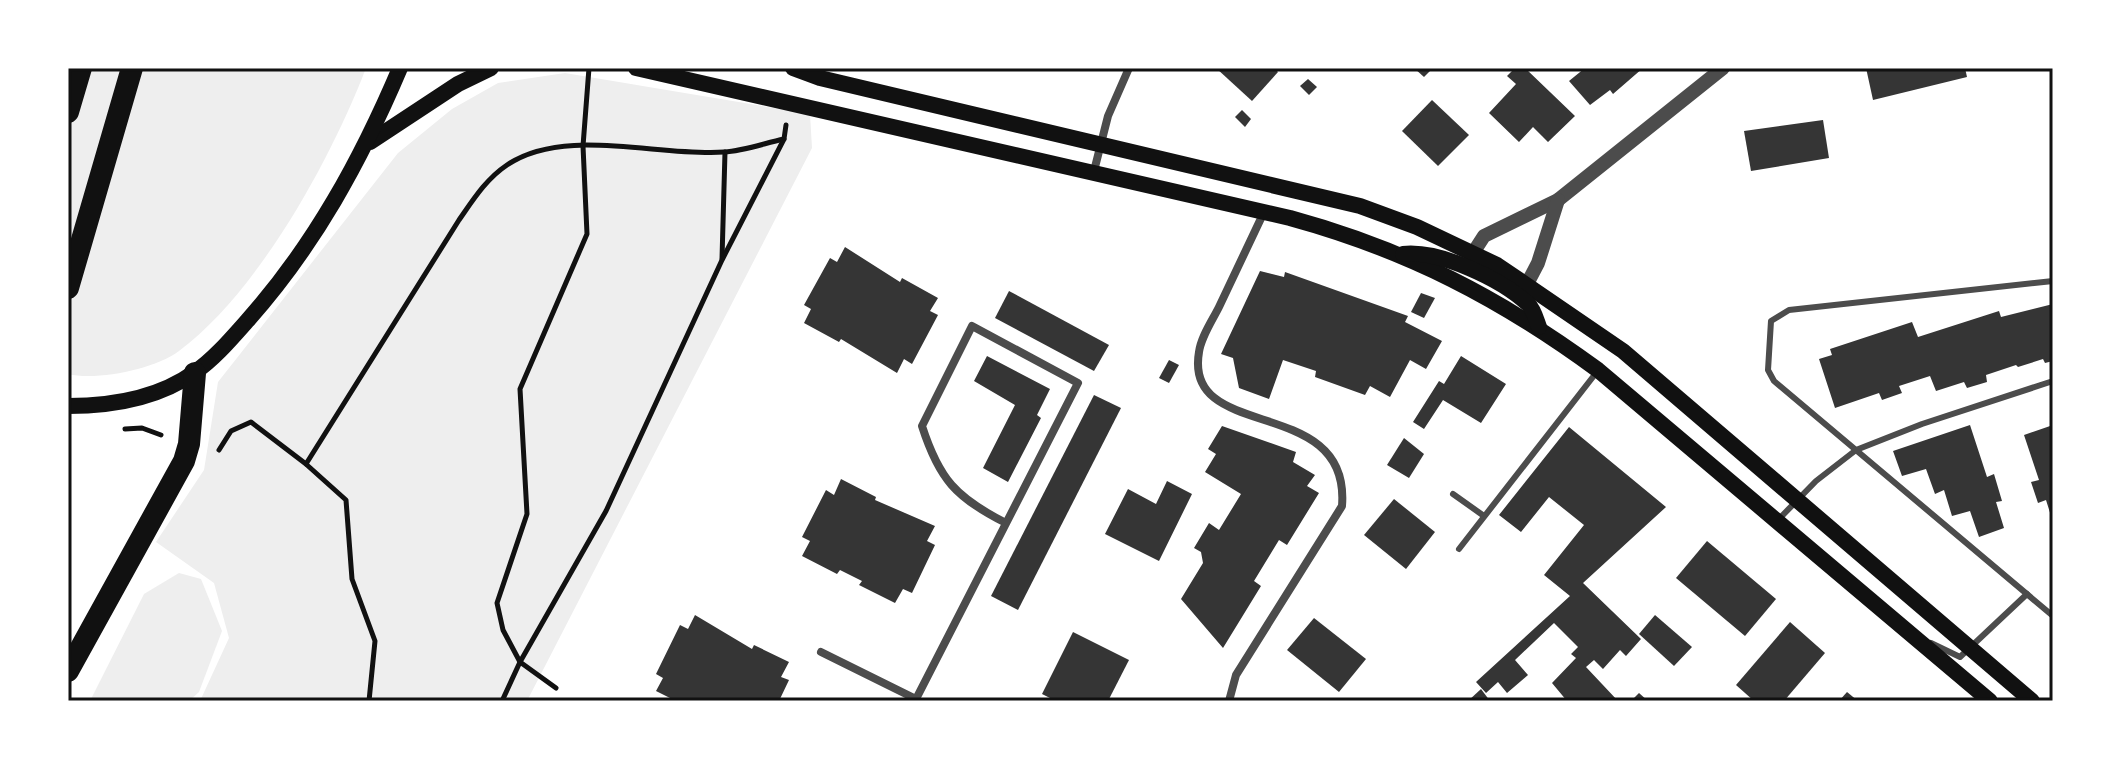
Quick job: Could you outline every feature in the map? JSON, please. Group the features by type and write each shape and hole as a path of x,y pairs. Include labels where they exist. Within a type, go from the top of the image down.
{"highway":[{"path":"68,112 81,68"},
{"path":"68,288 132,68"},
{"path":"68,671 184,461 189,444 195,373"}],"main road":[{"path":"68,406 105,406 159,391 195,373 231,339 303,251 368,143 400,68"},
{"path":"368,143 458,84 491,68"},
{"path":"636,68 1264,212 1344,233 1402,254 1539,327 1598,370 1990,701"},
{"path":"793,68 820,78 1360,206 1417,227 1623,351 2032,701"},
{"path":"1402,254 1424,251 1469,260"},
{"path":"1521,289 1539,327"}],"street":[{"path":"1094,171 1100,143 1129,68"},
{"path":"1469,260 1484,236 1558,200 1723,68"},
{"path":"1521,289 1538,263 1558,200"},
{"path":"1229,701 1236,675 1342,506 1343,494 1337,467 1315,440 1225,406 1208,391 1199,371 1201,343 1264,212"},
{"path":"821,652 916,700 1078,383 972,326 922,426 934,464 971,505 1006,523"}],"lane":[{"path":"2053,281 1789,310 1771,321 1768,370 1774,381 2053,616"},
{"path":"1459,549 1598,370"},
{"path":"1777,521 1856,450 1922,424 2053,381"},
{"path":"1453,494 1484,516"},
{"path":"1906,631 1960,657 2027,594"}],"path":[{"path":"556,688 520,662 503,630 497,603 527,514 520,389 587,234 583,146 589,68"},
{"path":"502,701 520,662 606,511 722,260 784,139 789,102"},
{"path":"306,464 420,279 486,182 508,164 536,150 583,146 725,152 784,139"},
{"path":"722,260 725,152"},
{"path":"118,430 142,428 216,453 231,431 251,422 306,464 346,500 352,579 375,641 369,701"}],"shaded area":[{"path":"68,68 366,68 313,182 264,259 237,294 209,325 179,351 156,363 110,375 68,374"},
{"path":"565,73 810,114 812,148 527,701 200,701 229,638 214,583 156,542 204,470 218,382 398,153 452,109 498,83"},
{"path":"179,573 201,579 222,631 199,692 189,701 90,701 144,594"}],"building":[{"path":"1216,68 1274,68 1278,72 1252,101"},
{"path":"1414,68 1433,68 1424,77"},
{"path":"1515,68 1525,68 1575,116 1548,142 1533,127 1519,142 1489,113 1516,84 1507,76"},
{"path":"1585,68 1643,68 1613,94 1610,90 1590,105 1569,81"},
{"path":"1866,68 1965,68 1967,77 1873,100"},
{"path":"1308,79 1317,87 1309,95 1300,86"},
{"path":"1432,100 1469,135 1438,166 1402,131"},
{"path":"1242,110 1251,119 1245,127 1235,117"},
{"path":"1823,120 1829,158 1751,171 1744,131"},
{"path":"845,247 900,282 902,278 938,298 930,311 938,315 912,364 904,359 897,373 841,339 839,342 804,323 811,309 804,305 830,258 837,262"},
{"path":"1260,271 1284,277 1285,272 1408,316 1405,322 1442,341 1426,369 1410,360 1390,397 1370,386 1365,395 1315,377 1316,371 1283,360 1269,399 1239,388 1233,358 1221,354"},
{"path":"1009,291 1109,345 1094,371 995,318"},
{"path":"1421,293 1435,298 1424,318 1411,312"},
{"path":"2053,304 2053,361 2045,363 2043,359 2016,365 1986,375 1987,382 1967,388 1964,382 1936,391 1930,376 1899,386 1902,393 1882,400 1879,393 1835,408 1819,359 1832,355 1830,349 1912,322 1918,337 1999,311 2001,317"},
{"path":"987,356 1050,389 1037,415 1041,418 1008,482 983,468 1015,405 974,381"},
{"path":"1461,356 1506,384 1481,423 1443,400 1424,429 1413,422 1439,381 1444,384"},
{"path":"1169,360 1179,365 1169,383 1159,378"},
{"path":"1094,395 1121,408 1018,610 991,596"},
{"path":"1970,425 1987,477 1994,474 2002,501 1996,502 2004,528 1979,537 1970,511 1952,516 1944,490 1935,494 1926,469 1902,476 1893,451"},
{"path":"2053,425 2052,519 2046,500 2038,503 2031,482 2039,480 2024,435"},
{"path":"1222,426 1296,452 1293,462 1315,475 1307,486 1319,493 1287,545 1279,540 1254,581 1261,586 1223,648 1181,599 1203,563 1201,552 1194,548 1209,523 1219,530 1241,494 1205,472 1216,454 1208,449"},
{"path":"1569,427 1666,507 1583,583 1641,639 1626,656 1620,650 1603,669 1594,660 1586,667 1618,701 1567,701 1552,683 1576,658 1571,654 1578,647 1554,623 1515,660 1528,675 1507,693 1498,682 1486,693 1476,682 1570,596 1544,575 1584,525 1549,497 1521,532 1499,515"},
{"path":"1404,438 1424,454 1409,478 1387,465"},
{"path":"841,479 876,497 875,500 935,526 927,541 935,545 912,593 903,589 895,603 859,585 862,581 840,570 837,574 802,556 810,541 802,537 826,490 834,495"},
{"path":"1167,481 1192,494 1159,561 1105,534 1128,489 1156,504"},
{"path":"1394,499 1435,532 1406,569 1364,535"},
{"path":"1707,541 1776,599 1745,636 1676,578"},
{"path":"695,615 752,649 754,645 789,662 781,677 789,680 779,701 676,701 656,691 663,678 656,674 680,625 688,629"},
{"path":"1655,615 1692,647 1674,666 1639,634"},
{"path":"1314,618 1366,659 1339,692 1287,650"},
{"path":"1790,622 1825,653 1784,701 1754,701 1736,685"},
{"path":"1073,632 1129,660 1108,701 1056,701 1042,694"},
{"path":"1481,689 1490,701 1468,701"},
{"path":"1847,692 1858,701 1839,701"},
{"path":"1639,693 1648,701 1631,701"}]}
